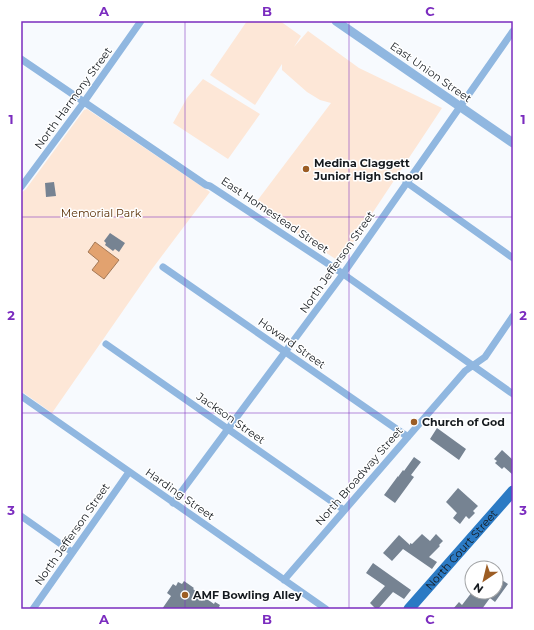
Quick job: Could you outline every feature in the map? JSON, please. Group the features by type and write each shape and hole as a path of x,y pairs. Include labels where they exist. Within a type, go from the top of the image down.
{"main road":[{"name":"North Court Street","path":"409,609 513,491"}],"street":[{"name":"North Harmony Street","path":"21,186 84,102 141,21"},
{"name":"East Union Street","path":"336,21 513,143"},
{"name":"North Jefferson Street","path":"173,503 227,428 286,352 343,274 513,30"},
{"name":"East Homestead Street","path":"21,59 206,184 343,274 513,394"},
{"path":"406,182 513,258"},
{"name":"Howard Street","path":"163,267 408,437"},
{"name":"North Broadway Street","path":"284,580 465,371 485,357 513,316"},
{"name":"Jackson Street","path":"106,344 344,510"},
{"name":"Harding Street","path":"21,396 326,609"},
{"name":"North Jefferson Street","path":"33,609 129,472"},
{"path":"21,516 72,552"}],"green space":[{"path":"247,21 280,21 301,36 294,47 308,31 359,68 442,108 340,262 254,205 331,103 320,100 307,92 282,70 282,64 255,105 210,75"},
{"path":"203,79 260,114 228,159 173,123 187,98"},
{"name":"Memorial Park","path":"87,109 210,192 152,269 52,413 21,391 21,193 26,189 84,110"}],"shaded area":[{"path":"95,242 119,260 104,279 92,270 99,261 88,252"}],"building":[{"path":"54,182 56,196 46,197 45,183"},
{"path":"110,233 125,243 119,252 115,249 113,251 105,245 106,243 104,241"},
{"path":"437,428 466,449 459,460 430,439"},
{"path":"502,450 513,460 513,475 504,467 502,469 495,463 497,461 494,459"},
{"path":"414,457 421,462 411,475 414,477 395,503 384,495"},
{"path":"458,488 478,506 473,511 475,513 469,519 466,516 460,524 453,518 457,513 446,502"},
{"path":"422,534 430,541 436,534 443,541 429,557 437,562 432,569 403,549 392,561 383,553 399,535 410,545 410,543 412,544"},
{"path":"373,563 411,590 404,599 393,592 378,609 370,603 385,586 366,573"},
{"name":"AMF Bowling Alley","path":"184,581 214,604 215,602 220,605 219,607 221,609 162,609 171,596 167,593 173,584 176,586 178,582 182,584"},
{"path":"504,581 508,584 504,590"},
{"path":"466,600 489,600 482,609 453,609 459,602 462,605"}],"place":[{"name":"Medina Claggett Junior High School","path":"306,169"},
{"name":"Church of God","path":"414,422"},
{"name":"AMF Bowling Alley","path":"185,595"}]}
